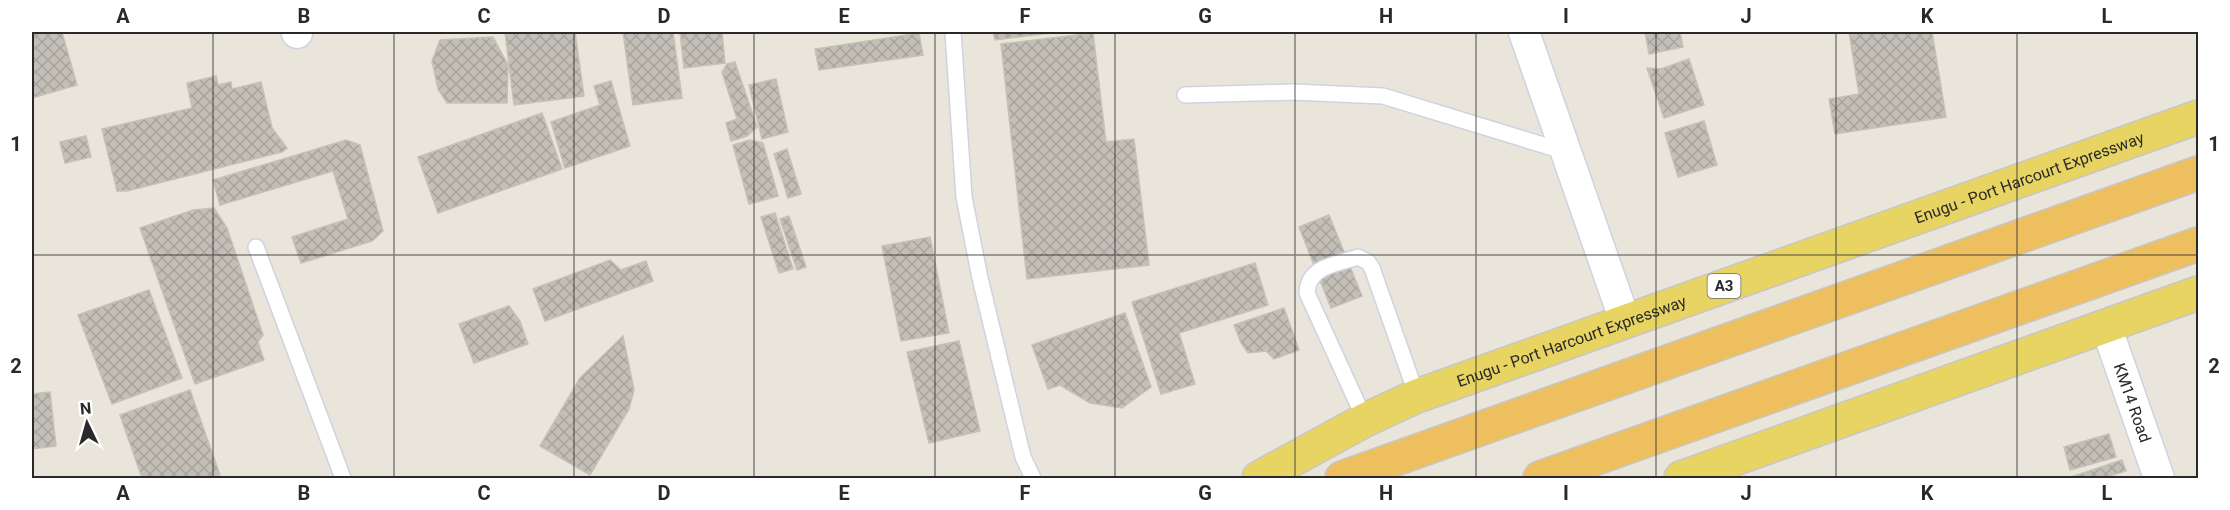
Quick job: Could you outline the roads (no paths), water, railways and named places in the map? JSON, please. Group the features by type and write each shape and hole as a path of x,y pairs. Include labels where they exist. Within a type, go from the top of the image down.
{"highway":[{"path":"1342,478 2199,173"},
{"path":"1540,478 2199,244"}],"main road":[{"name":"Enugu - Port Harcourt Expressway","path":"1259,478 1365,420 1417,396 2199,117"},
{"path":"1681,478 2199,293"}],"street":[{"path":"1524,32 1625,321"},
{"name":"KM14 Road","path":"2106,326 2159,478"}],"lane":[{"path":"953,32 964,196 980,278 1023,457 1033,478"},
{"path":"1185,95 1293,92 1383,96 1567,153"},
{"path":"256,247 343,478"},
{"path":"1365,420 1307,293 1307,280 1313,273 1358,257 1368,262 1417,396"}]}
